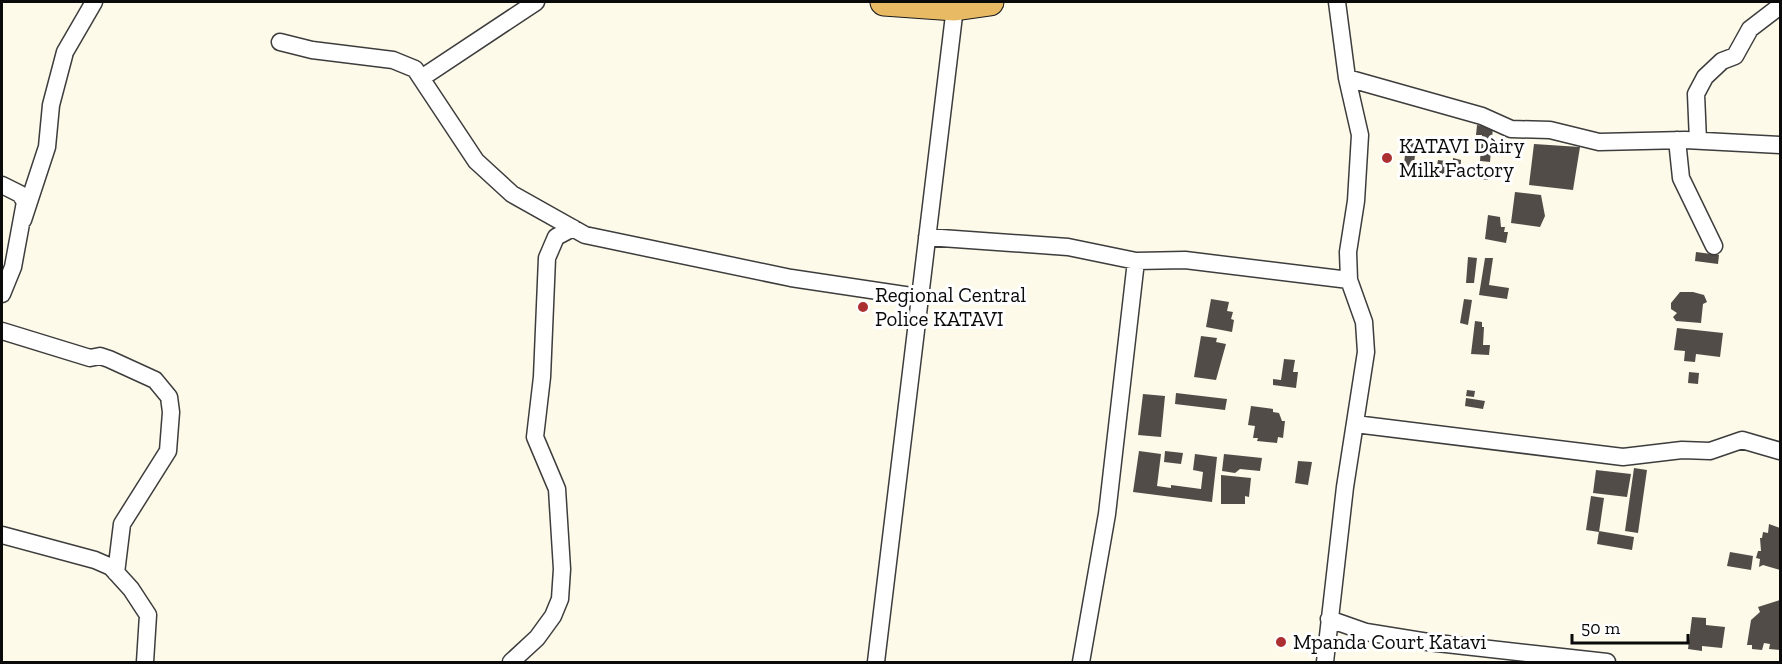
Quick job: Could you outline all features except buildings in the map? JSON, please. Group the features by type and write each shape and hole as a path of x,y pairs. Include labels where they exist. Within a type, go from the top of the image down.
{"highway":[{"path":"884,2 955,8 990,2"}],"street":[{"path":"2,294 13,267 23,220 47,147 51,105 65,52 94,2"},
{"path":"423,77 536,2"},
{"path":"1325,663 1366,352 1364,322 1349,280 1348,252 1356,201 1360,135 1347,78 1337,2"},
{"path":"1698,141 1695,94 1705,77 1714,67 1735,56 1750,29 1780,6"},
{"path":"876,663 918,297 955,8"},
{"path":"280,42 312,50 393,60 415,69 423,77 476,161 512,194 585,235 791,278 918,297"},
{"path":"1347,78 1482,116 1511,129 1550,130 1599,142 1677,140 1780,145"},
{"path":"1677,140 1681,178 1714,246"},
{"path":"2,185 24,197 23,220"},
{"path":"512,663 537,638 553,616 560,599 562,569 557,489 535,437 542,377 547,258 556,237 573,228"},
{"path":"927,237 1068,247 1136,261 1185,260 1349,280"},
{"path":"1081,663 1107,514 1136,261"},
{"path":"2,331 90,358 109,359 155,380 169,397 171,426 168,451 122,524 116,573"},
{"path":"1355,424 1623,457 1682,450 1710,451 1742,440 1780,451"},
{"path":"2,535 95,560 116,573 131,589 147,615 146,663"},
{"path":"1329,619 1365,632 1428,642 1607,663"}],"place":[{"name":"KATAVI Dàiry Milk Factory","path":"1387,158"},
{"name":"Regional Central Police KATAVI","path":"863,307"},
{"name":"Mpanda Court Katavi","path":"1281,642"}]}
